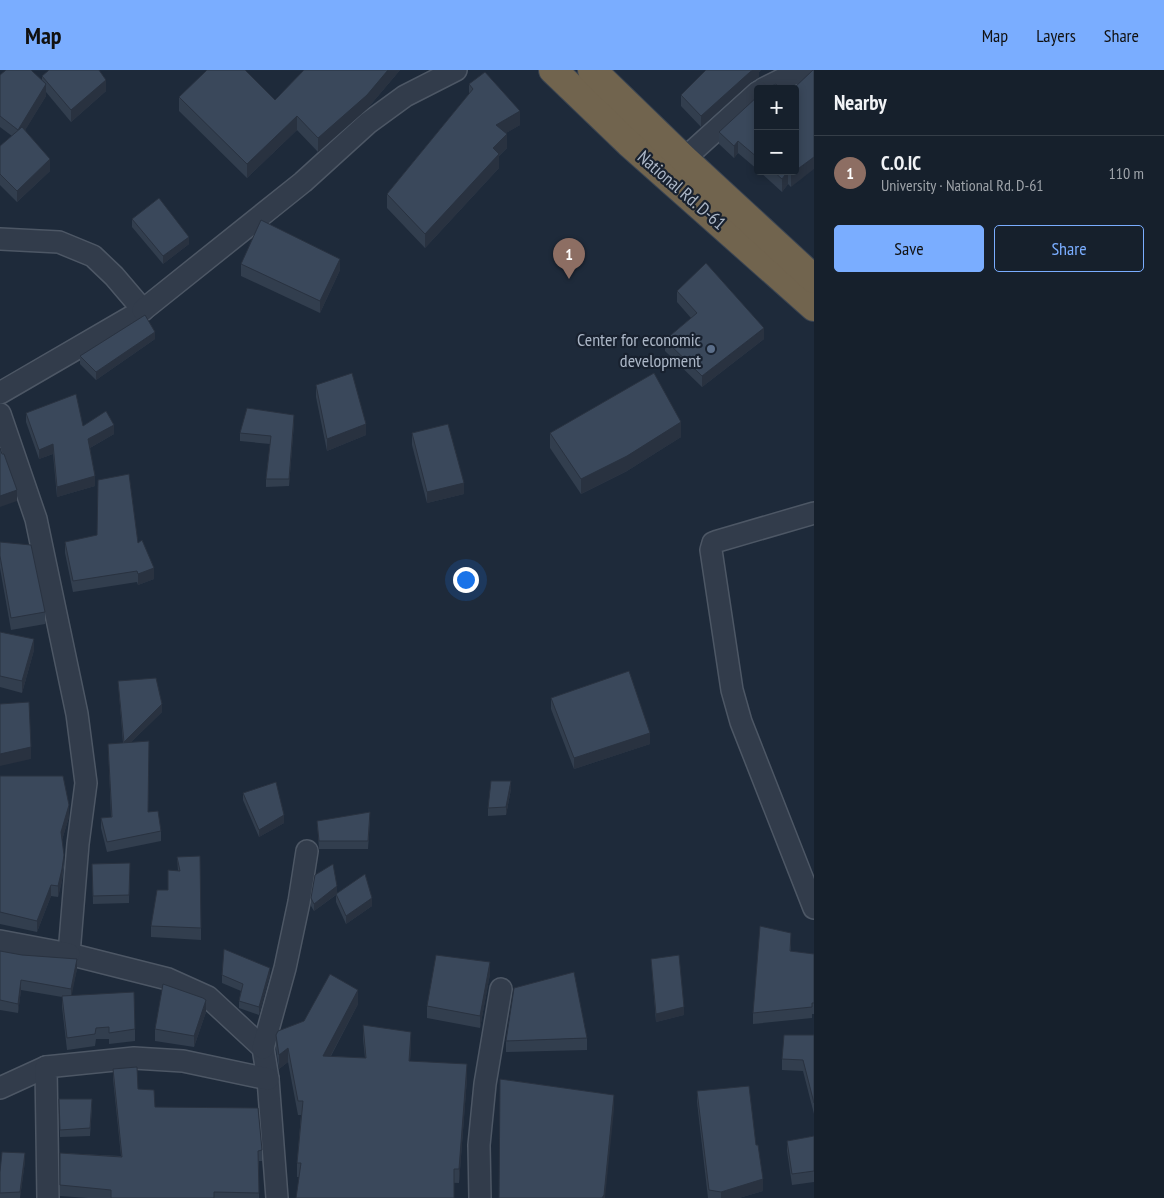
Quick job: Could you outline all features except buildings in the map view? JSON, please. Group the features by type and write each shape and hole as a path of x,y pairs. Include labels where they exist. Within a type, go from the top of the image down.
{"highway":[{"name":"National Rd. D-61","path":"553,70 629,143 814,307"},
{"name":"National Rd. D-61","path":"592,70 684,159 814,279"}],"street":[{"path":"0,393 143,310 303,182 368,123 405,96 456,70"},
{"path":"771,85 791,75 809,70"},
{"path":"684,159 754,96"},
{"path":"0,239 59,242 93,256 114,276 143,310"},
{"path":"0,414 36,519 77,714 86,783 78,844 69,954"},
{"path":"814,513 718,541 713,544 710,550 734,698 741,722 814,908"},
{"path":"277,1198 268,1079 263,1048 285,968 299,902 307,851"},
{"path":"0,942 69,954 168,979 208,997 263,1048"},
{"path":"480,1198 479,1145 485,1084 501,989"},
{"path":"0,1088 46,1067 134,1058 183,1061 268,1079"},
{"path":"46,1067 48,1198"}],"place":[{"name":"C.O.IC","path":"569,279"},
{"name":"Center for economic development","path":"711,349"}]}
